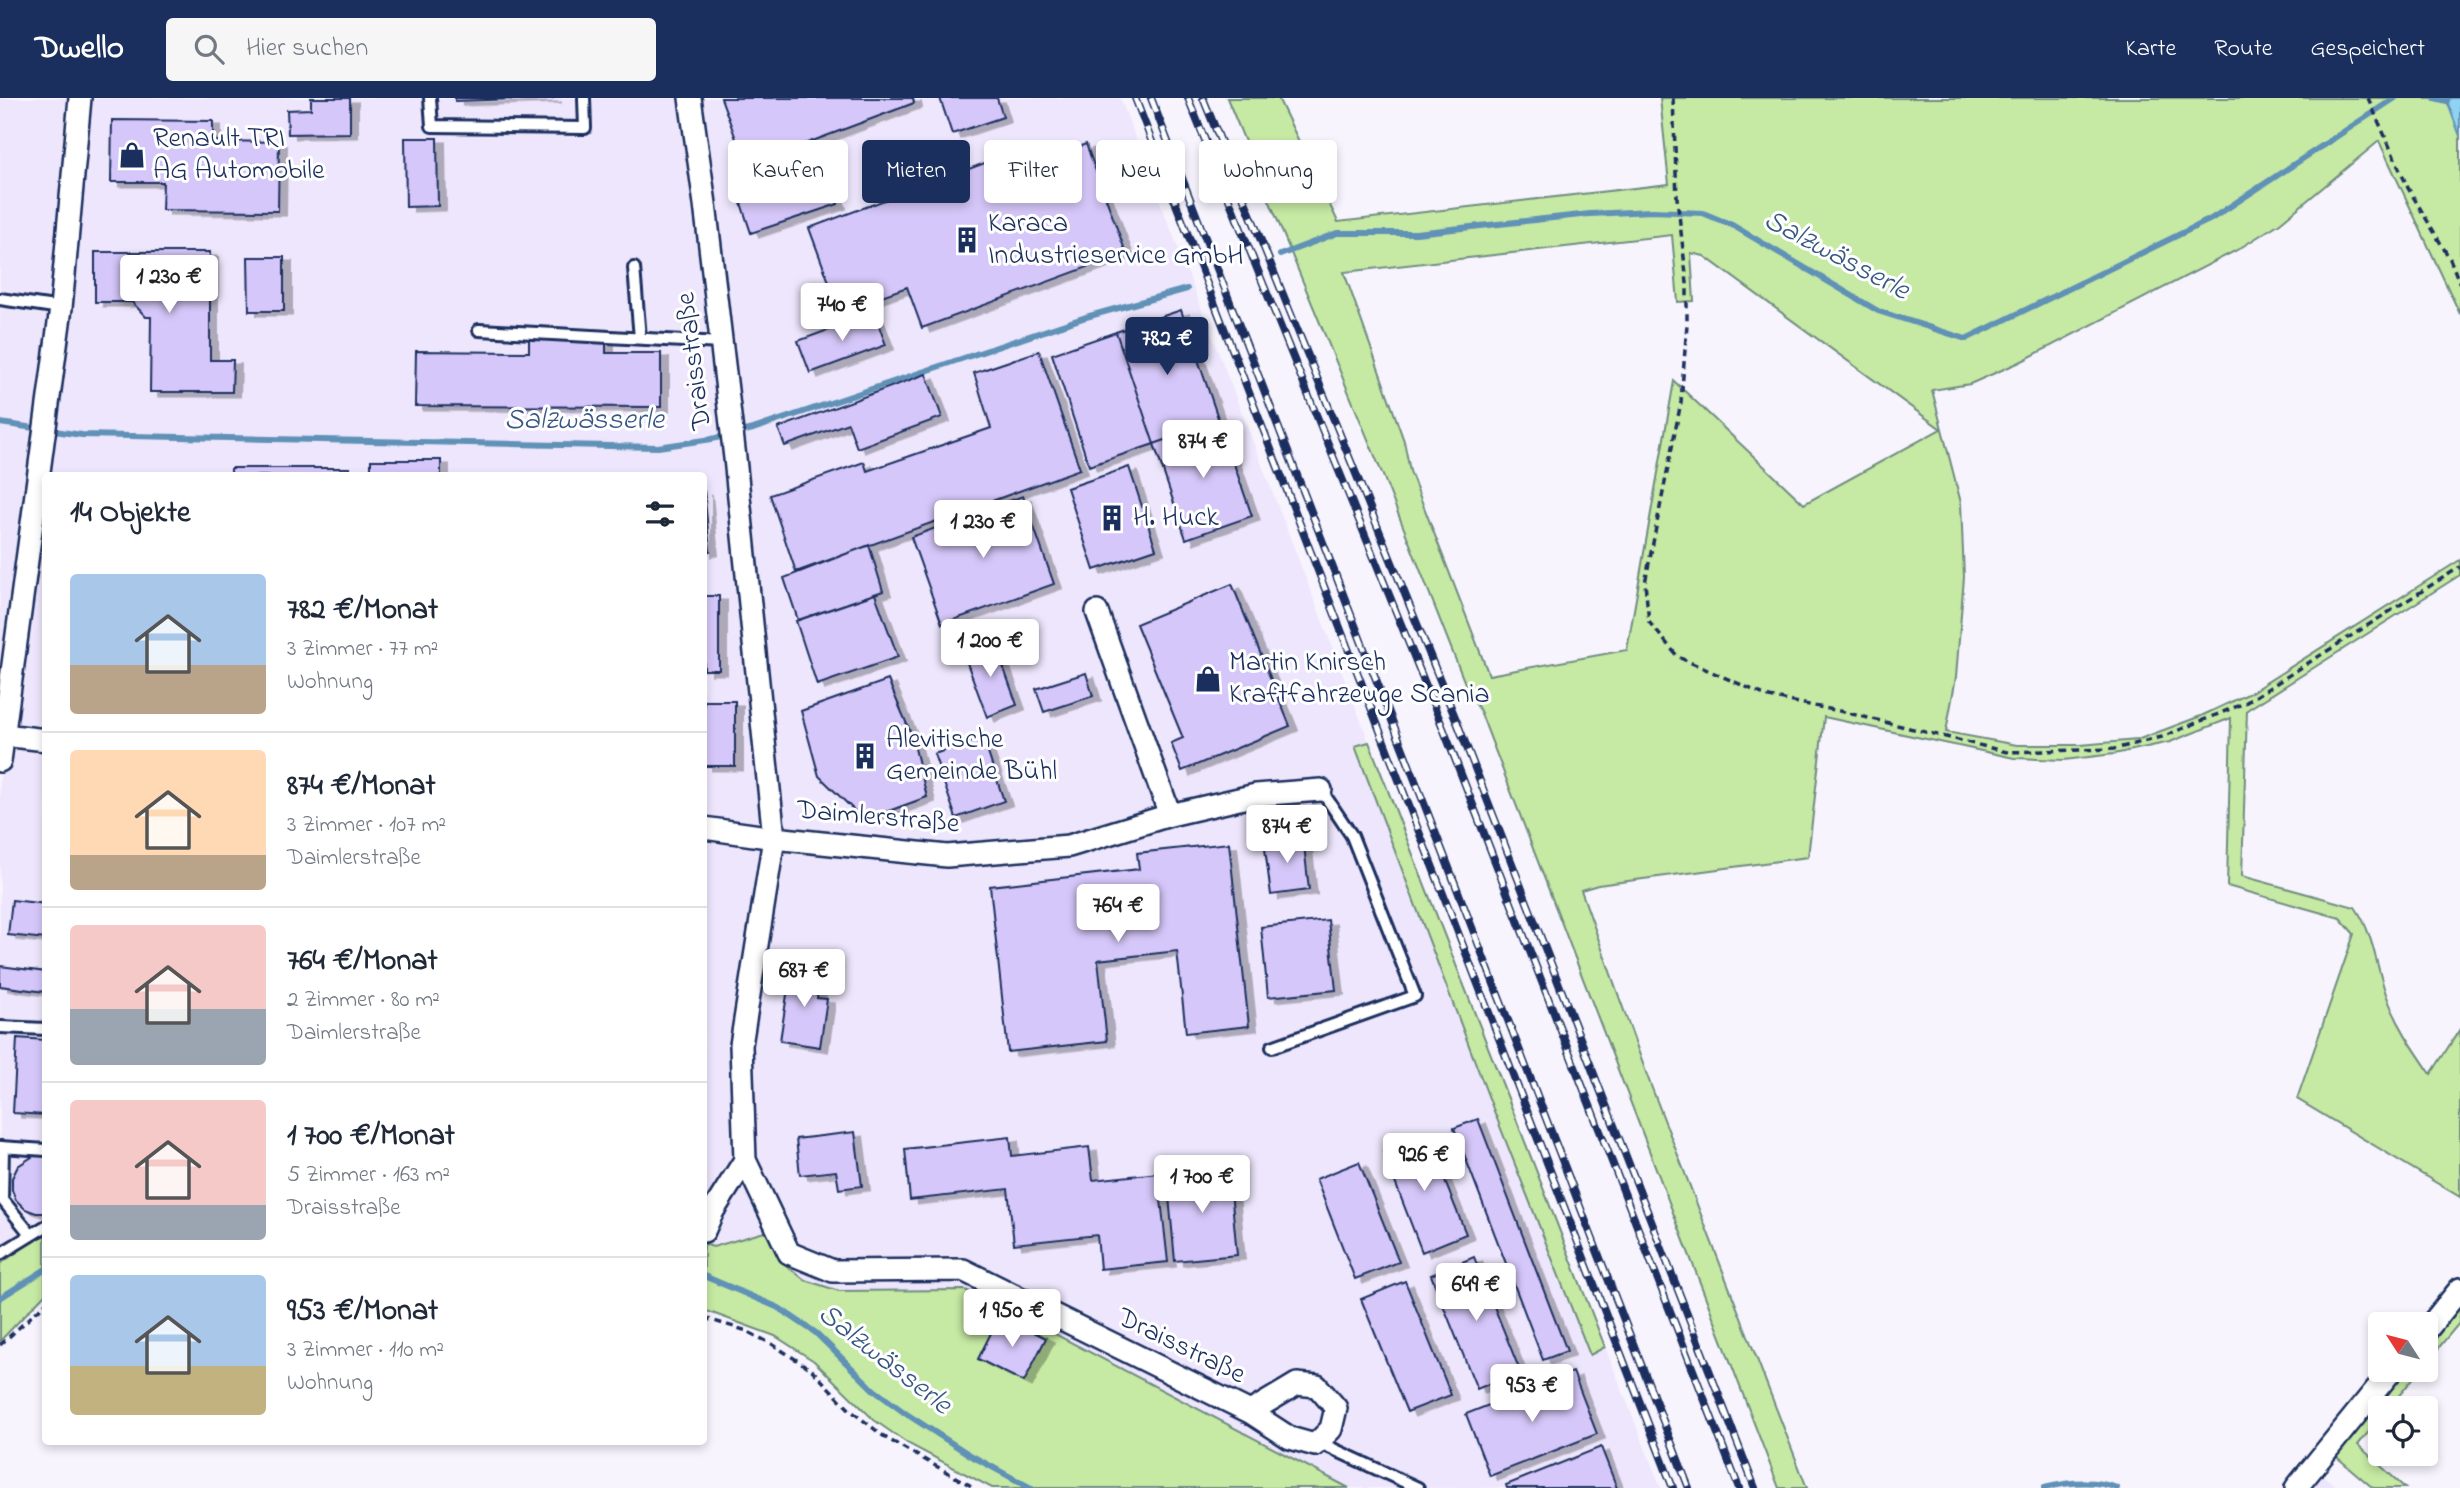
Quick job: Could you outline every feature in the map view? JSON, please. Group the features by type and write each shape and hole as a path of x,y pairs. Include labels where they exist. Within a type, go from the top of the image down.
{"street":[{"path":"0,761 61,308 80,98"},
{"name":"Draisstraße","path":"690,98 735,458 774,838 741,1045 745,1160 789,1253 833,1271 963,1270 1250,1412 1290,1438 1315,1445 1331,1429 1336,1408 1317,1386 1297,1384 1250,1412"},
{"path":"1097,612 1170,815"},
{"path":"4,735 42,740"},
{"name":"Daimlerstraße","path":"707,828 947,856 1069,846 1170,815 1256,795 1321,790"},
{"path":"707,1224 745,1160"},
{"path":"2438,1316 2460,1289"},
{"path":"2299,1487 2382,1382"}],"lane":[{"path":"430,98 432,126 585,128 584,98"},
{"path":"634,268 640,338"},
{"path":"0,299 61,308"},
{"path":"479,330 721,344"},
{"path":"1272,1047 1415,996 1352,836 1321,790"},
{"path":"0,1027 42,1029"},
{"path":"31,1235 2,1199 2,1147 42,1150"},
{"path":"0,1255 42,1228"},
{"path":"1318,1441 1418,1488"}],"path":[{"path":"1673,98 1677,198 1687,283 1687,324 1681,402 1645,583 1649,622 1678,657 1769,697 1844,712 2007,752 2114,749 2162,737 2245,703 2460,568"},
{"path":"2368,98 2408,188 2450,259 2460,284"},
{"path":"0,1345 42,1307"},
{"path":"707,1319 744,1330 772,1344 812,1370 850,1410 886,1438 975,1488"}],"shaded area":[{"path":"0,98 1120,98 1136,140 1096,140 1096,203 1161,203 1369,742 1356,746 1490,1101 1590,1355 1605,1347 1661,1488 1349,1488 994,1302 965,1290 839,1291 805,1280 782,1262 768,1231 713,1247 707,1245 707,472 42,472 42,1235 0,1264"},
{"path":"2318,1471 2338,1488 2305,1488"}],"green space":[{"path":"1227,98 1278,98 1298,140 1244,140"},
{"path":"1660,98 2460,98 2460,314 2379,141 2280,223 2237,250 2020,362 1970,384 1932,390 1961,503 1964,577 1956,677 1946,732 2017,745 2080,745 2137,740 2201,716 2248,694 2460,560 2460,575 2247,710 2242,876 2355,907 2370,938 2395,1015 2431,1074 2460,1029 2460,1197 2297,1099 2354,934 2340,918 2227,886 2231,718 2170,742 2114,754 2064,760 2014,758 1824,717 1808,857 1598,885 1581,890 1648,1078 1807,1488 1779,1488 1480,711 1468,691 1270,203 1329,203 1338,222 1669,184","holes":["1672,235 1678,302 1694,301 1691,253 1704,256 1941,429 1804,504 1674,381 1627,650 1489,675 1410,471 1404,441 1344,272"]},
{"path":"1369,742 1605,1347 1590,1355 1355,746"},
{"path":"768,1231 782,1262 805,1280 839,1291 965,1290 994,1302 1349,1488 992,1488 907,1443 874,1420 814,1361 775,1336 707,1311 707,1245 713,1247"},
{"path":"42,1235 42,1297 0,1341 0,1264"},
{"path":"2460,1300 2460,1322 2438,1349 2438,1327"},
{"path":"2391,1382 2410,1382 2399,1396 2379,1396"},
{"path":"2368,1410 2368,1433 2358,1445 2368,1454 2368,1466 2381,1466 2405,1488 2373,1488 2332,1453"}],"water":[{"path":"2460,98 2460,136 2447,101"}],"building":[{"path":"311,98 350,98 350,133 288,134 287,110 311,109"},
{"path":"455,98 554,98 455,101"},
{"path":"721,98 913,98 914,103 815,140 736,140"},
{"path":"940,98 997,98 1003,117 952,134"},
{"path":"112,120 213,121 213,141 279,142 278,211 162,210 163,182 111,182"},
{"path":"405,138 437,138 438,206 406,207"},
{"name":"Karaca Industrieservice GmbH","path":"1086,144 1096,171 1096,203 1108,203 1126,253 922,328 907,287 870,300 874,313 855,320 850,305 839,309 809,228 877,203 970,203 970,168 984,163 984,203 1082,203 1082,145"},
{"path":"741,203 838,203 838,204 751,233"},
{"path":"95,252 210,252 210,360 233,360 232,392 150,392 151,317 146,317 132,302 95,302"},
{"path":"248,257 284,257 284,311 249,311"},
{"path":"1181,310 1219,421 1154,444 1116,332"},
{"path":"874,313 886,345 810,373 798,341"},
{"path":"1116,332 1154,444 1089,466 1052,354"},
{"path":"529,339 606,339 606,353 661,353 661,407 415,406 416,351 529,352"},
{"name":"Karaca Industrieservice GmbH","path":"1039,351 1080,469 796,572 770,495 864,462 867,471 991,428 974,373"},
{"path":"926,374 942,417 857,448 848,423 785,446 778,428"},
{"path":"1219,421 1252,516 1186,539 1154,444"},
{"path":"371,460 441,460 441,472 371,472"},
{"name":"H. Huck","path":"1129,467 1156,549 1094,570 1067,488"},
{"path":"231,468 350,468 350,472 231,472"},
{"path":"1023,496 1054,584 942,624 911,537"},
{"path":"707,520 710,551 707,552"},
{"path":"869,545 883,591 798,620 784,578"},
{"path":"1232,584 1290,726 1182,771 1171,743 1183,738 1136,624"},
{"path":"875,594 898,657 817,685 796,621"},
{"path":"707,596 719,596 719,670 707,670"},
{"path":"994,641 1017,705 987,717 963,652"},
{"path":"1086,673 1093,696 1044,712 1036,689"},
{"name":"Alevitische Gemeinde Bühl","path":"888,680 912,736 927,797 864,820 819,776 801,711"},
{"path":"707,701 735,701 735,766 707,766"},
{"path":"983,738 1004,801 956,818 934,754"},
{"path":"1303,836 1309,890 1271,895 1264,841"},
{"path":"1229,843 1249,1026 1186,1033 1177,951 1098,960 1107,1041 1008,1052 990,886 1139,869 1137,853"},
{"path":"12,900 42,904 42,939 8,935"},
{"path":"1328,920 1336,990 1268,997 1261,927"},
{"path":"0,966 42,971 42,991 0,986"},
{"path":"791,968 821,972 817,998 827,999 820,1047 780,1041"},
{"path":"17,1038 42,1040 42,1115 13,1113"},
{"path":"1478,1119 1567,1351 1543,1360 1454,1128"},
{"path":"855,1132 862,1186 839,1189 836,1171 800,1175 796,1139"},
{"path":"1426,1134 1466,1234 1422,1252 1383,1151"},
{"path":"1010,1137 1012,1156 1089,1147 1093,1180 1158,1173 1168,1262 1100,1269 1097,1235 1014,1244 1008,1189 910,1200 905,1149"},
{"path":"35,1155 42,1155 42,1213 25,1209 16,1200 12,1190 12,1178 18,1166"},
{"path":"1359,1162 1399,1262 1355,1279 1316,1179"},
{"path":"1229,1169 1237,1255 1175,1261 1167,1175"},
{"path":"1474,1257 1520,1371 1477,1389 1431,1275"},
{"path":"1405,1281 1451,1395 1407,1412 1361,1299"},
{"path":"1000,1315 1046,1338 1024,1382 978,1359"},
{"path":"1573,1372 1597,1434 1490,1476 1466,1414"},
{"path":"1601,1447 1617,1488 1507,1488 1506,1485"}],"waterway":[{"name":"Salzwässerle","path":"1280,255 1337,233 1416,233 1590,214 1652,211 1703,213 1732,225 1878,311 1966,339 2211,219 2395,98"},
{"name":"Salzwässerle","path":"2435,98 2447,101"},
{"name":"Salzwässerle","path":"0,423 82,435 658,447 712,439 753,429 1086,317 1187,289"},
{"name":"Salzwässerle","path":"0,1298 42,1272"},
{"name":"Salzwässerle","path":"707,1277 779,1308 816,1333 874,1390 905,1413 970,1455 1031,1488"},
{"name":"Salzwässerle","path":"2044,1488 2080,1482 2117,1488"}],"railway":[{"path":"1135,98 1673,1488"},
{"path":"1151,98 1689,1488"},
{"path":"1188,98 1443,728 1739,1488"},
{"path":"1203,98 1457,722 1755,1488"}],"place":[{"name":"Renault TRI AG Automobile","path":"132,155"},
{"name":"Karaca Industrieservice GmbH","path":"967,240"},
{"name":"H. Huck","path":"1112,518"},
{"name":"Martin Knirsch Kraftfahrzeuge Scania","path":"1208,679"},
{"name":"Alevitische Gemeinde Bühl","path":"865,756"}]}
